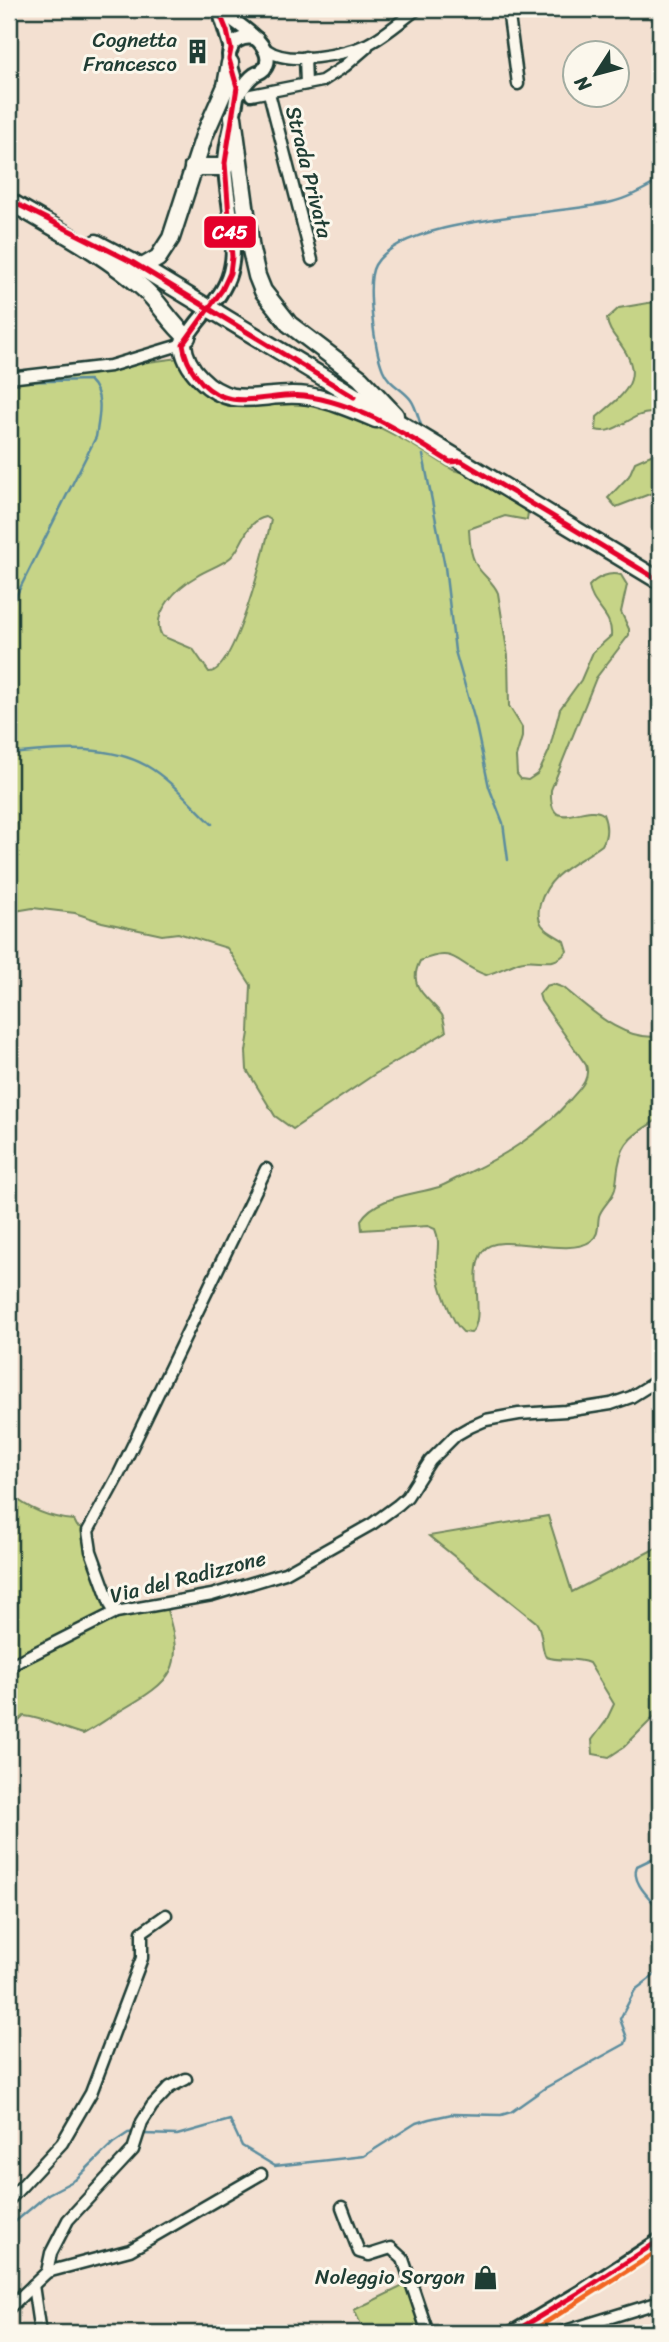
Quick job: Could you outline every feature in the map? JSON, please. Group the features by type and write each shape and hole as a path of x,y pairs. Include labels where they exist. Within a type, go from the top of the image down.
{"main road":[{"path":"141,268 158,258 171,238 193,167 226,86 232,60"},
{"path":"233,117 252,255 263,291 286,322 360,377 415,433"},
{"path":"193,167 225,167"},
{"path":"9,201 80,243 129,276 151,295 185,340 186,356 195,372 222,396 239,398 295,395 329,401 390,426 450,462 461,461"},
{"path":"9,201 141,268 660,581"}],"street":[{"path":"218,9 267,50 285,58"},
{"path":"13,377 110,366 185,340 228,280 232,239 225,167 227,141 237,97 232,60 218,9"},
{"path":"251,95 322,81 417,9"},
{"path":"508,9 518,84"},
{"path":"232,60 242,38 257,39"},
{"path":"237,97 253,75 285,58 345,52 375,40"},
{"path":"264,67 268,59 267,50"},
{"path":"305,57 306,84"},
{"path":"232,60 242,75 253,75"},
{"name":"Strada Privata","path":"269,93 312,260"},
{"path":"116,1612 111,1606 91,1551 88,1531 125,1462 266,1169"},
{"name":"Via del Radizzone","path":"9,1666 116,1612 212,1595 262,1581 309,1560 398,1506 407,1497 430,1461 456,1436 470,1427 486,1420 520,1414 611,1404 631,1397 660,1379"},
{"path":"9,2200 62,2143 91,2093 142,1958 142,1932 166,1915"},
{"path":"47,2272 51,2253 68,2220 133,2150 142,2122 152,2106 170,2088 186,2079"},
{"path":"9,2308 47,2272 130,2250 261,2174"},
{"path":"342,2207 359,2252 369,2255 391,2248 403,2259 428,2333"},
{"path":"512,2333 660,2240"},
{"path":"33,2285 40,2333"},
{"path":"559,2333 660,2302"}],"green space":[{"path":"660,301 660,398 652,413 637,416 611,430 596,430 597,417 627,388 632,370 607,319 619,308"},
{"path":"179,358 206,391 291,399 352,415 405,441 453,470 462,472 528,512 527,520 505,516 469,529 474,560 498,593 508,656 509,706 522,727 516,757 517,774 521,779 528,780 541,768 549,751 560,709 581,680 593,652 611,636 609,622 589,586 599,578 612,574 621,575 627,585 621,612 629,635 596,678 551,790 552,804 556,812 569,815 595,811 603,814 606,826 602,845 557,876 540,904 542,925 564,941 567,951 556,960 519,962 486,975 449,956 442,955 420,961 416,970 417,985 442,1015 446,1032 375,1074 293,1129 275,1116 247,1070 251,985 227,948 178,933 162,935 102,922 75,913 33,908 9,912 9,380","holes":["266,517 271,520 239,631 219,667 209,672 193,649 162,636 159,619 168,602 182,586 231,557 253,524"]},
{"path":"660,451 660,490 616,507 608,498 629,476 635,462"},
{"path":"553,984 564,988 620,1029 646,1037 660,1036 660,1118 639,1131 624,1147 615,1189 600,1212 597,1233 591,1241 580,1246 566,1247 502,1243 491,1245 483,1251 477,1271 478,1306 475,1326 471,1333 463,1332 450,1312 440,1284 435,1229 428,1226 362,1230 361,1220 368,1212 386,1201 439,1187 509,1151 546,1124 580,1089 587,1075 586,1065 541,1001 539,994 546,986"},
{"path":"9,1493 31,1508 47,1515 74,1520 77,1526 86,1530 86,1549 113,1616 166,1607 175,1645 170,1671 152,1691 83,1734 24,1716 13,1727 9,1727"},
{"path":"548,1516 572,1592 660,1546 660,1711 624,1747 609,1757 593,1754 592,1740 614,1704 589,1663 546,1657 536,1622 429,1536"},
{"path":"407,2284 432,2333 365,2333 354,2310"}],"waterway":[{"path":"421,425 411,400 389,379 380,361 371,301 375,265 391,249 416,237 448,227 612,202 631,196 660,180"},
{"path":"9,610 96,437 100,407 97,392 89,380 11,382"},
{"path":"423,455 445,567 455,651 475,721 489,787 503,823 508,860"},
{"path":"9,754 80,750 131,759 164,778 212,824"},
{"path":"660,1855 637,1866 636,1872 642,1890 660,1910"},
{"path":"143,2134 177,2135 230,2120 242,2146 275,2166 364,2156 416,2123 429,2119 452,2114 501,2115 511,2112 545,2088 625,2044 627,2038 620,2019 635,1990 660,1971"},
{"path":"9,2227 48,2194 75,2180 113,2143 128,2133 136,2132"}],"transit line":[{"name":"C45","path":"218,9 227,31 231,49 229,59 237,87 225,163 232,257 230,273 222,290 183,344 196,376 209,389 224,397 243,400 304,396 343,405 362,413 450,462 461,461 660,581"},
{"name":"C45","path":"9,200 132,262 354,397"},
{"name":"C45","path":"512,2333 660,2240"},
{"path":"529,2333 660,2250"}],"place":[{"name":"Cognetta Francesco","path":"197,52"},
{"name":"Noleggio Sorgon","path":"485,2277"}]}
